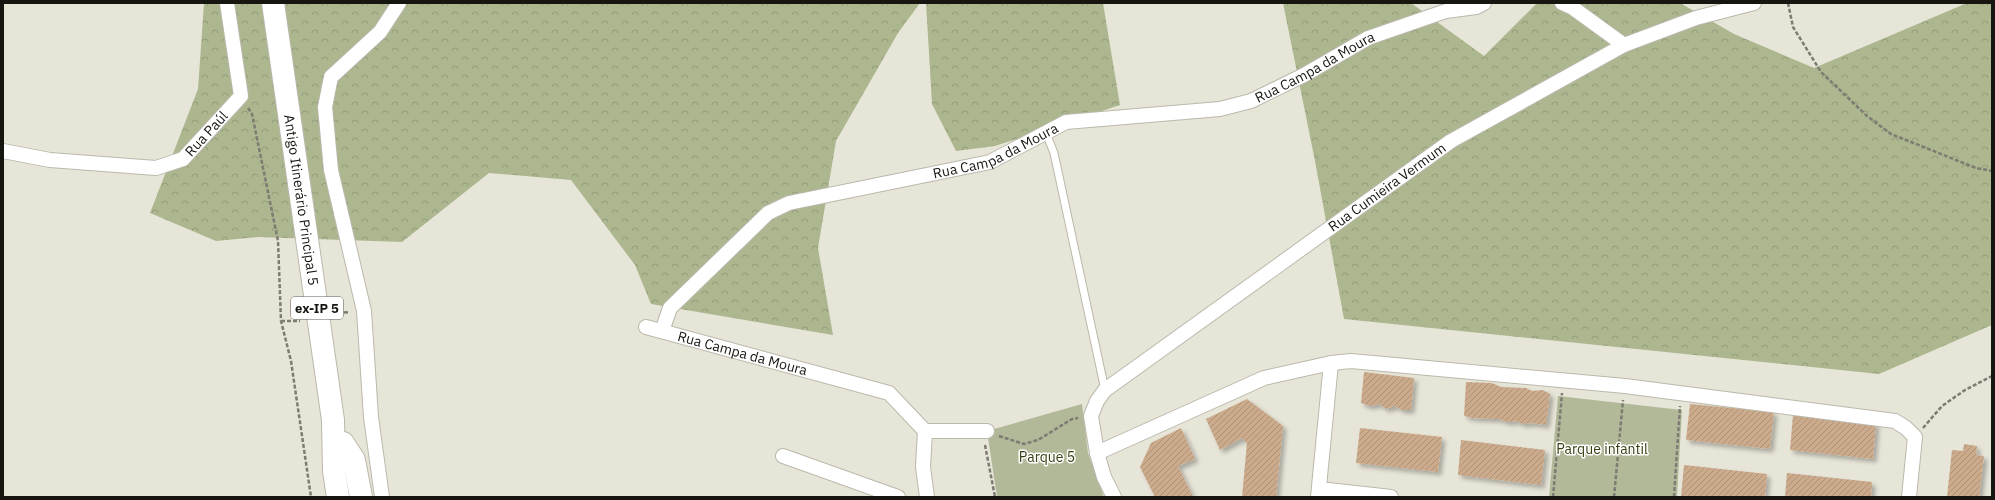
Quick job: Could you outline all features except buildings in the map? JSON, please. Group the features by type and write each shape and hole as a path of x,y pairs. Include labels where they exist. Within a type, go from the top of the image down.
{"highway":[{"name":"Antigo Itinerário Principal 5","path":"273,3 333,420 334,471 338,497"},
{"name":"Antigo Itinerário Principal 5","path":"333,420 343,442 351,497"},
{"path":"343,442 354,460 361,497"}],"street":[{"path":"227,3 241,96"},
{"path":"382,497 371,417 364,311 331,170 326,107 331,77 380,32 399,3"},
{"name":"Rua Campa da Moura","path":"662,332 670,308 768,213 789,203 990,162 1066,122 1220,109 1251,101 1304,75 1368,38 1444,7 1476,7 1484,3"},
{"path":"1562,3 1573,8 1624,45"},
{"name":"Rua Cumieira Vermum","path":"1091,416 1097,401 1105,390 1451,141 1535,93 1624,45 1696,18 1754,3"},
{"name":"Rua Paúl","path":"3,151 50,160 156,168 183,159 241,96"},
{"name":"Rua Campa da Moura","path":"646,327 889,393 925,431"},
{"path":"1097,453 1264,378 1330,363 1351,361 1625,386 1895,421 1906,428 1915,437 1909,497"},
{"path":"1330,363 1319,493 1391,497"},
{"path":"1091,416 1097,453 1104,477 1114,497"},
{"path":"927,497 923,467 925,431 985,431"},
{"path":"783,456 898,497"}],"lane":[{"path":"1046,133 1054,153 1105,390"}],"path":[{"path":"1788,3 1793,26 1821,72 1867,116 1891,134 1976,168 1992,171"},
{"path":"241,96 252,114 278,241 281,321 291,361 311,497"},
{"path":"281,321 300,321"},
{"path":"1915,437 1942,406 1964,390 1992,376"},
{"path":"1553,497 1563,381"},
{"path":"1614,497 1625,386"},
{"path":"1674,497 1681,394"},
{"path":"996,497 985,431 1024,444 1038,440 1072,419 1091,416"}],"green space":[{"path":"204,3 920,3 898,33 836,141 818,248 833,335 651,304 635,265 571,180 489,173 402,242 258,237 216,241 150,213 198,89"},
{"path":"926,3 1103,3 1120,105 995,146 956,151 932,104"},
{"path":"1283,3 1411,3 1484,56 1537,3 1680,3 1734,34 1814,68 1967,3 1992,3 1992,325 1879,374 1344,319 1315,161"},
{"name":"Parque infantil","path":"1558,396 1682,410 1677,497 1549,497"},
{"name":"Parque 5","path":"1082,404 1088,453 1104,497 997,497 987,431"}]}
